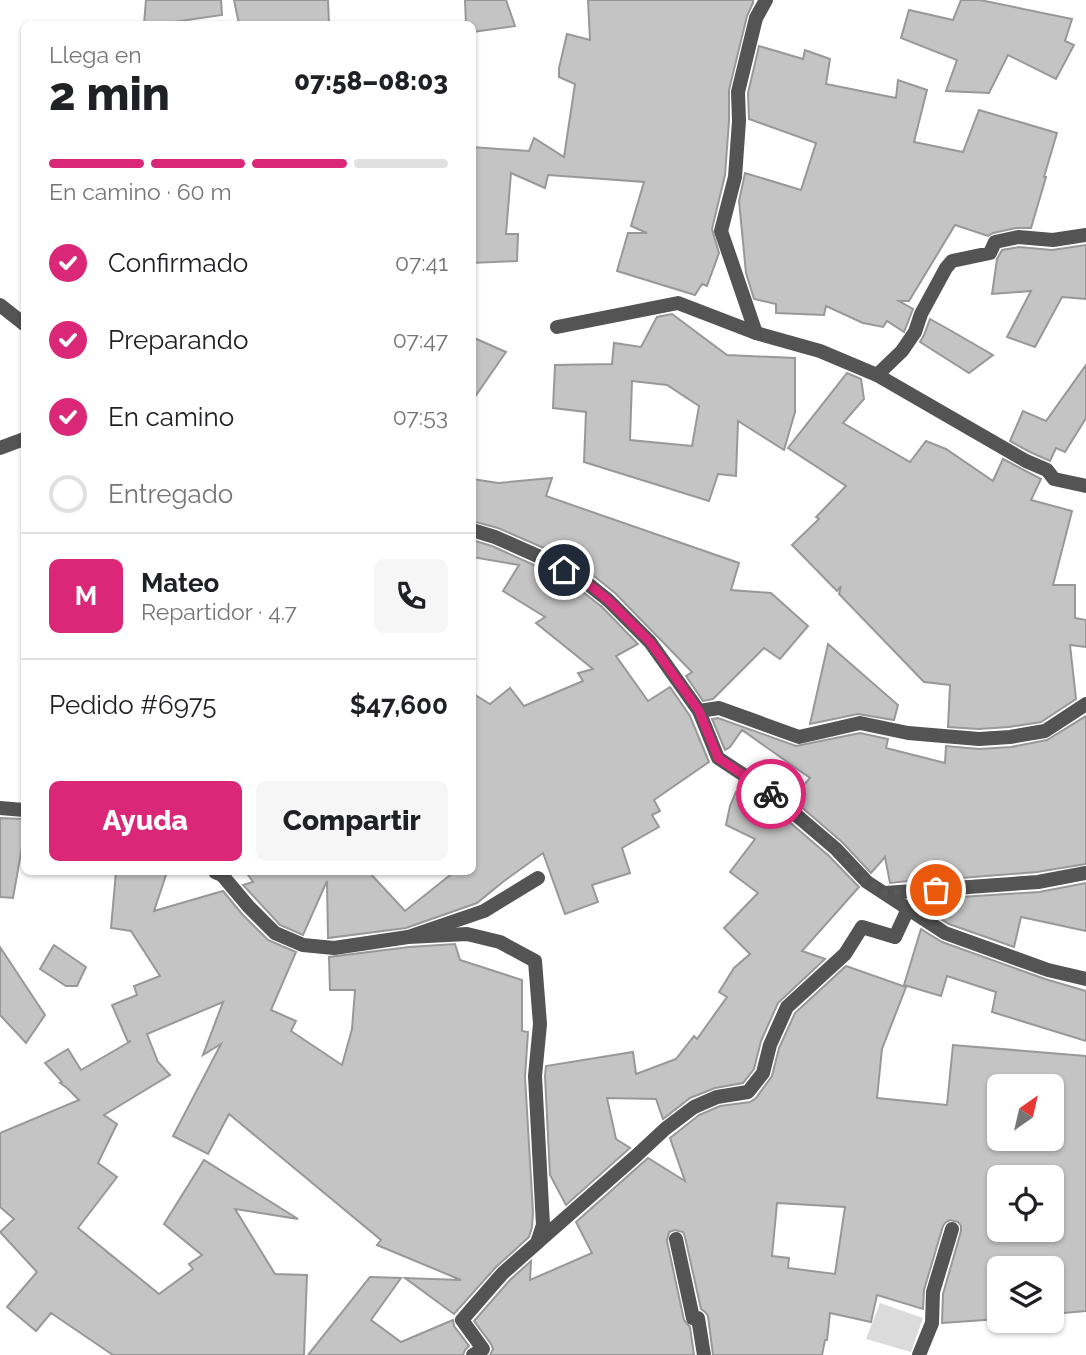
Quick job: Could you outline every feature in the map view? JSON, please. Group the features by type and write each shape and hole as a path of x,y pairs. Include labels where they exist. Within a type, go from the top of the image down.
{"street":[{"path":"757,333 721,232 735,177 738,92 757,18 766,0"},
{"path":"877,375 902,351 915,332 921,314 952,261 990,253 995,242 1018,237 1054,240 1086,235"},
{"path":"557,327 678,303 757,333 820,351 877,375 1046,470 1054,478 1086,486"},
{"path":"0,305 21,322"},
{"path":"0,448 21,440"},
{"path":"476,531 540,557 588,584 608,600 650,642 699,711 718,758 768,791 836,849 867,882 945,933 1048,970 1086,979"},
{"path":"699,711 719,708 799,737 860,723 908,733 979,739 1045,731 1086,705"},
{"path":"0,808 21,810"},
{"path":"885,893 1038,882 1086,873"},
{"path":"222,875 275,933 303,945 334,948 408,937 467,934 500,942 535,961 540,1024 536,1076 543,1224 537,1243"},
{"path":"408,937 484,911 538,878"},
{"path":"473,1355 483,1349 462,1320 503,1273 665,1129 694,1107 718,1097 748,1092 763,1073 770,1045 787,1007 845,954 862,927 895,937 908,909"},
{"path":"919,1355 932,1322 933,1292 951,1229"},
{"path":"676,1239 693,1318 698,1318 704,1355"}],"shaded area":[{"path":"880,1303 923,1318 911,1352 866,1339"}],"building":[{"path":"146,0 221,0 222,15 181,21 144,21"},
{"path":"234,0 328,0 329,21 238,21"},
{"path":"465,0 506,0 515,26 476,31 476,21 466,21"},
{"path":"588,0 753,0 729,90 725,175 712,229 719,253 707,286 702,284 695,295 617,271 628,233 647,233 631,226 644,182 548,175 545,188 511,173 506,234 518,234 517,261 476,263 476,147 529,151 534,138 564,157 575,84 559,77 559,68 567,34 590,40"},
{"path":"961,0 980,0 1072,19 1065,41 1074,45 1056,79 1008,55 989,93 946,91 957,60 901,38 909,10 953,20"},
{"path":"759,46 803,59 805,50 830,59 826,84 896,98 898,80 927,90 914,142 963,152 979,110 1057,133 1031,228 1016,228 988,236 955,225 909,301 899,301 913,309 904,332 887,321 883,327 863,323 826,306 824,315 776,313 776,304 754,299 746,273 739,201 745,173 801,190 816,143 749,119 748,93"},
{"path":"1086,245 1086,299 1062,297 1035,347 1007,337 1031,291 992,294 997,259 1002,250 1019,247 1052,250"},
{"path":"672,314 727,355 795,358 795,412 784,450 738,421 736,476 718,474 709,501 584,462 586,412 553,408 555,365 612,364 614,343 641,347 657,317","holes":["632,381 667,385 699,406 692,446 630,440"]},
{"path":"930,319 993,355 969,373 920,342"},
{"path":"476,339 506,352 476,395"},
{"path":"1086,365 1086,418 1065,452 1056,448 1050,461 1010,441 1023,411 1046,421"},
{"path":"847,373 861,379 864,399 843,423 910,462 926,441 946,449 993,481 1003,459 1041,479 1031,500 1072,511 1053,585 1075,585 1075,618 1086,620 1086,647 1070,645 1076,699 1041,722 979,729 948,727 950,685 924,682 839,594 841,586 837,591 792,545 819,519 816,517 846,486 788,448"},
{"path":"552,478 546,496 739,563 731,590 771,593 808,626 780,659 764,648 713,699 703,701 686,676 692,672 615,593 594,576 544,548 498,528 476,522 476,480 498,483"},
{"path":"476,541 536,566 583,592 602,607 638,644 616,656 648,701 670,687 690,716 709,762 654,800 660,811 652,815 659,827 622,848 630,873 592,885 598,902 565,914 543,853 477,903 406,928 328,938 327,881 303,935 280,925 243,885 253,882 248,875 372,875 405,911 450,875 476,875 476,695 490,704 510,688 524,706 583,681 578,673 593,669 536,623 545,617 503,591 519,565 476,558"},
{"path":"828,644 898,705 894,720 858,714 810,724"},
{"path":"1086,716 1086,864 1037,872 890,883 885,857 871,873 842,842 792,799 810,778 742,730 725,750 712,719 718,718 796,746 860,733 888,739 886,748 945,763 946,746 979,749 1011,747 1047,740"},
{"path":"736,792 776,816 779,813 829,856 859,887 802,951 825,959 778,1003 761,1041 754,1069 743,1083 715,1088 690,1098 663,1119 656,1099 607,1098 616,1139 630,1148 566,1205 550,1175 546,1066 633,1052 636,1074 676,1059 694,1036 697,1039 727,997 719,992 734,968 750,954 724,928 758,893 730,872 755,839 726,825"},
{"path":"0,818 21,819 21,853 13,898 0,897"},
{"path":"116,875 166,875 154,911 223,891 268,940 296,952 271,1010 296,1021 291,1031 342,1065 352,1029 355,990 330,990 329,957 455,944 460,960 522,980 522,1031 528,1032 525,1077 533,1212 529,1237 496,1267 454,1314 405,1278 461,1280 377,1245 381,1240 229,1114 208,1154 173,1136 221,1044 203,1055 223,1002 147,1034 158,1062 170,1075 104,1115 117,1124 98,1163 117,1177 78,1228 159,1294 193,1269 189,1264 202,1255 164,1224 204,1160 298,1219 235,1209 275,1274 307,1275 304,1355 113,1355 51,1313 36,1331 7,1307 37,1272 0,1232 14,1219 0,1207 0,1133 79,1100 60,1083 62,1082 45,1063 68,1049 81,1070 131,1041 128,1042 112,1005 137,995 134,986 160,976 131,931 111,928"},
{"path":"1086,883 1086,931 1021,917 1014,947 949,924 927,910 930,899 1039,892"},
{"path":"921,929 942,942 1086,991 1086,1041 992,1012 996,992 947,976 941,996 904,985"},
{"path":"54,945 86,967 77,986 66,986 40,969"},
{"path":"0,947 45,1015 26,1043 0,1015"},
{"path":"846,966 906,987 882,1049 877,1098 947,1105 953,1045 1086,1056 1086,1311 1064,1313 1064,1256 987,1256 987,1320 942,1323 943,1294 961,1231 958,1222 950,1220 943,1226 924,1290 923,1309 877,1295 871,1322 830,1313 827,1340 822,1355 713,1355 708,1316 701,1309 685,1237 683,1232 675,1230 669,1232 667,1241 684,1320 690,1327 694,1355 490,1355 493,1349 491,1344 474,1321 510,1280 531,1261 530,1280 592,1253 576,1222 648,1158 685,1181 670,1138 699,1115 720,1106 750,1102 756,1098 772,1076 779,1048 795,1013","holes":["777,1203 845,1207 835,1274 788,1268 789,1258 772,1256"]},
{"path":"370,1277 401,1278 371,1320 401,1342 453,1320 454,1326 469,1346 463,1355 308,1355"}],"way so far":[{"path":"771,794 836,849 867,882 885,893 936,890"}],"route":[{"path":"564,570 608,600 650,642 699,711 718,758 771,794"}]}
